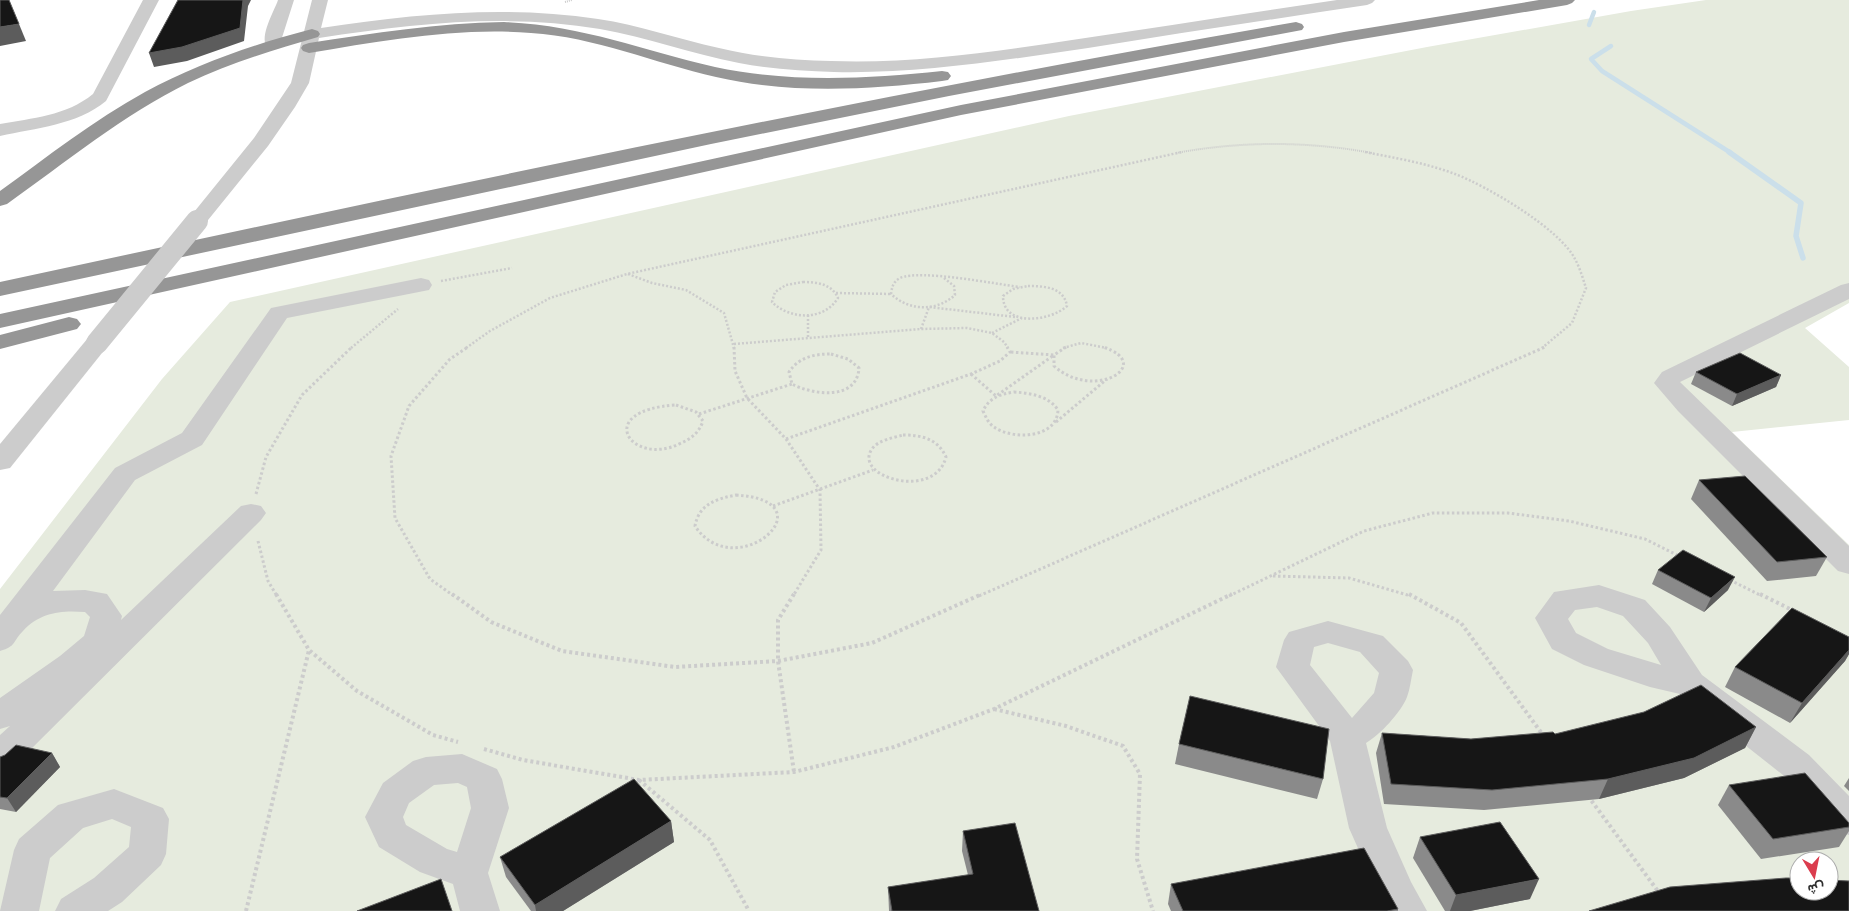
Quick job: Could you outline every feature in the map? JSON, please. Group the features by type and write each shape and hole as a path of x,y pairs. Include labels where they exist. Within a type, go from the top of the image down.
{"highway":[{"path":"0,321 961,110 1277,50 1567,0"},
{"path":"0,289 296,224 653,149 1194,44 1309,25"},
{"path":"0,200 149,97 183,79 218,64 273,44 353,40 477,27 532,28 589,37 714,72 746,78 827,84 860,84 923,78 1194,44"},
{"path":"0,342 695,168"}],"street":[{"path":"0,130 79,112 91,106 100,97 151,0"},
{"path":"273,44 273,36 286,0"},
{"path":"0,462 261,142 286,107 300,83 323,0"},
{"path":"311,41 425,19 476,15 518,16 569,19 604,25 718,54 785,64 872,67 1020,53 1367,0"},
{"path":"7,630 125,474 192,439 279,313 421,285"},
{"path":"1849,290 1671,377 1667,382 1694,412 1849,564"},
{"path":"0,758 251,513"},
{"path":"0,716 72,665 99,642 106,616 96,602 70,598 38,604 7,630"},
{"path":"1690,684 1796,765 1849,820"},
{"path":"1347,737 1368,828 1395,891 1407,911"},
{"path":"19,911 33,850 71,816 114,804 150,819 147,854 108,890 74,911"},
{"path":"470,873 480,911"}],"path":[{"path":"1277,143 1334,146 1396,158 1455,174 1507,200 1549,230 1575,258 1586,288 1572,323 1546,346 872,643 778,661 675,668 562,651 491,622 430,579 395,518 391,456 409,406 450,359 490,331 550,298 627,274 1147,159 1198,149 1277,143"},
{"path":"460,742 433,735 357,691 308,650 268,581 251,513 266,457 302,395 360,338 406,303 421,285 512,268"},
{"path":"627,274 652,283 686,290 724,313 734,344 735,371 747,398 786,439 820,490 821,550 778,620 778,661 794,772"},
{"path":"836,293 891,294 901,303 1043,319 1059,314 1067,306 1068,302 1060,293 1046,287 1020,287 919,274 903,278 893,285 891,294"},
{"path":"929,307 946,303 955,295 954,286 944,278"},
{"path":"803,282 827,286 836,293 838,298 832,307 808,315 788,314 781,311 772,302 775,292 786,285 803,282"},
{"path":"1020,287 1007,292 1002,301 1007,311 1023,318"},
{"path":"921,329 929,307"},
{"path":"808,315 808,337"},
{"path":"992,333 1023,318"},
{"path":"734,344 921,329 967,328 992,333 1004,342 1010,352"},
{"path":"1054,355 1054,366 1067,376 1088,381 1115,376 1124,366 1121,356 1108,347 1081,343 1064,347 989,400 983,411 984,417 989,423 996,429 1007,432 1029,434 1039,432 1054,424 1107,379"},
{"path":"786,439 971,374 1000,361 1010,352 1054,355"},
{"path":"699,414 792,384 807,392 829,393 848,388 859,378 859,368 855,363 841,356 812,356 804,358 791,367 789,378 792,384"},
{"path":"971,374 996,396"},
{"path":"996,396 1014,392 1042,396 1055,406 1057,418 1054,424"},
{"path":"676,405 693,410 699,414 702,426 700,432 686,443 676,447 654,449 643,447 629,438 626,432 627,425 631,419 637,414 655,407 676,405"},
{"path":"913,435 932,440 940,445 946,457 941,470 925,479 914,481 890,480 873,470 868,456 871,450 876,444 893,436 913,435"},
{"path":"773,506 873,470"},
{"path":"736,494 752,496 766,500 773,506 778,519 776,527 770,534 751,544 727,547 715,545 698,534 695,526 700,511 715,500 725,496 736,494"},
{"path":"478,747 523,760 639,780 794,772 894,747 994,709 1364,531 1433,513 1508,513 1569,521 1645,539 1680,556"},
{"path":"1272,576 1349,578 1406,593 1462,623 1549,743"},
{"path":"1725,578 1796,612"},
{"path":"246,911 308,650"},
{"path":"994,709 1066,726 1123,746 1140,774 1137,859 1153,911"},
{"path":"639,780 710,840 749,911"},
{"path":"1584,791 1666,903"}],"shaded area":[{"path":"1706,0 1849,0 1849,303 1805,328 1849,367 1849,420 1732,432 1849,545 1849,911 0,911 0,589 162,379 230,302 1069,116 1427,47 1631,11"}],"building":[{"path":"0,0 9,0 19,24 0,27"},
{"path":"178,0 243,0 240,28 182,47 149,53"},
{"path":"1740,353 1781,375 1737,394 1696,372"},
{"path":"1745,476 1827,557 1777,562 1699,480"},
{"path":"1683,550 1735,577 1711,598 1658,570"},
{"path":"1792,608 1849,637 1849,650 1802,703 1735,667"},
{"path":"1701,685 1756,727 1694,758 1608,779 1492,790 1391,784 1382,733 1471,739 1553,732 1555,734 1644,712"},
{"path":"1190,696 1329,729 1323,779 1179,744"},
{"path":"16,745 52,753 7,798 0,797 0,757"},
{"path":"1805,773 1849,823 1849,827 1773,839 1729,785"},
{"path":"634,779 671,821 535,905 500,857"},
{"path":"1500,822 1539,879 1456,895 1420,837"},
{"path":"1015,823 1039,911 892,911 888,887 973,874 963,831"},
{"path":"1364,848 1398,909 1387,911 1183,911 1171,884"},
{"path":"1789,878 1789,901 1839,901 1839,880 1849,881 1849,911 1589,911 1670,887"},
{"path":"441,879 452,911 357,911"}],"waterway":[{"path":"1589,25 1594,12"},
{"path":"1611,46 1591,59 1602,71 1731,153"},
{"path":"1729,152 1801,203 1796,236 1803,258"}]}
